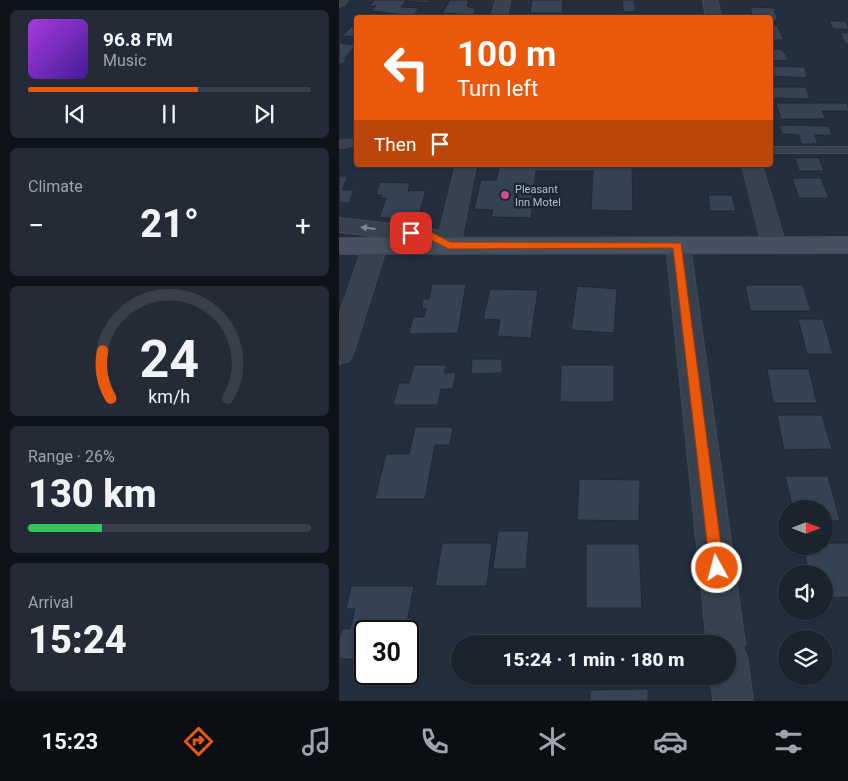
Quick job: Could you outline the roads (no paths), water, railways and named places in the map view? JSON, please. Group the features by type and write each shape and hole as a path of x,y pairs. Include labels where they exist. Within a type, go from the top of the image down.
{"main road":[{"path":"339,246 848,245"}],"street":[{"path":"500,15 503,0"},
{"path":"710,0 713,15"},
{"path":"339,225 429,235 449,246 466,167"},
{"path":"753,167 774,245"},
{"path":"678,245 725,635"},
{"path":"339,354 375,246"},
{"path":"731,685 733,701"}],"lane":[{"path":"339,145 354,142"},
{"path":"773,150 848,150"}],"place":[{"name":"Pleasant Inn Motel","path":"505,195"}]}
